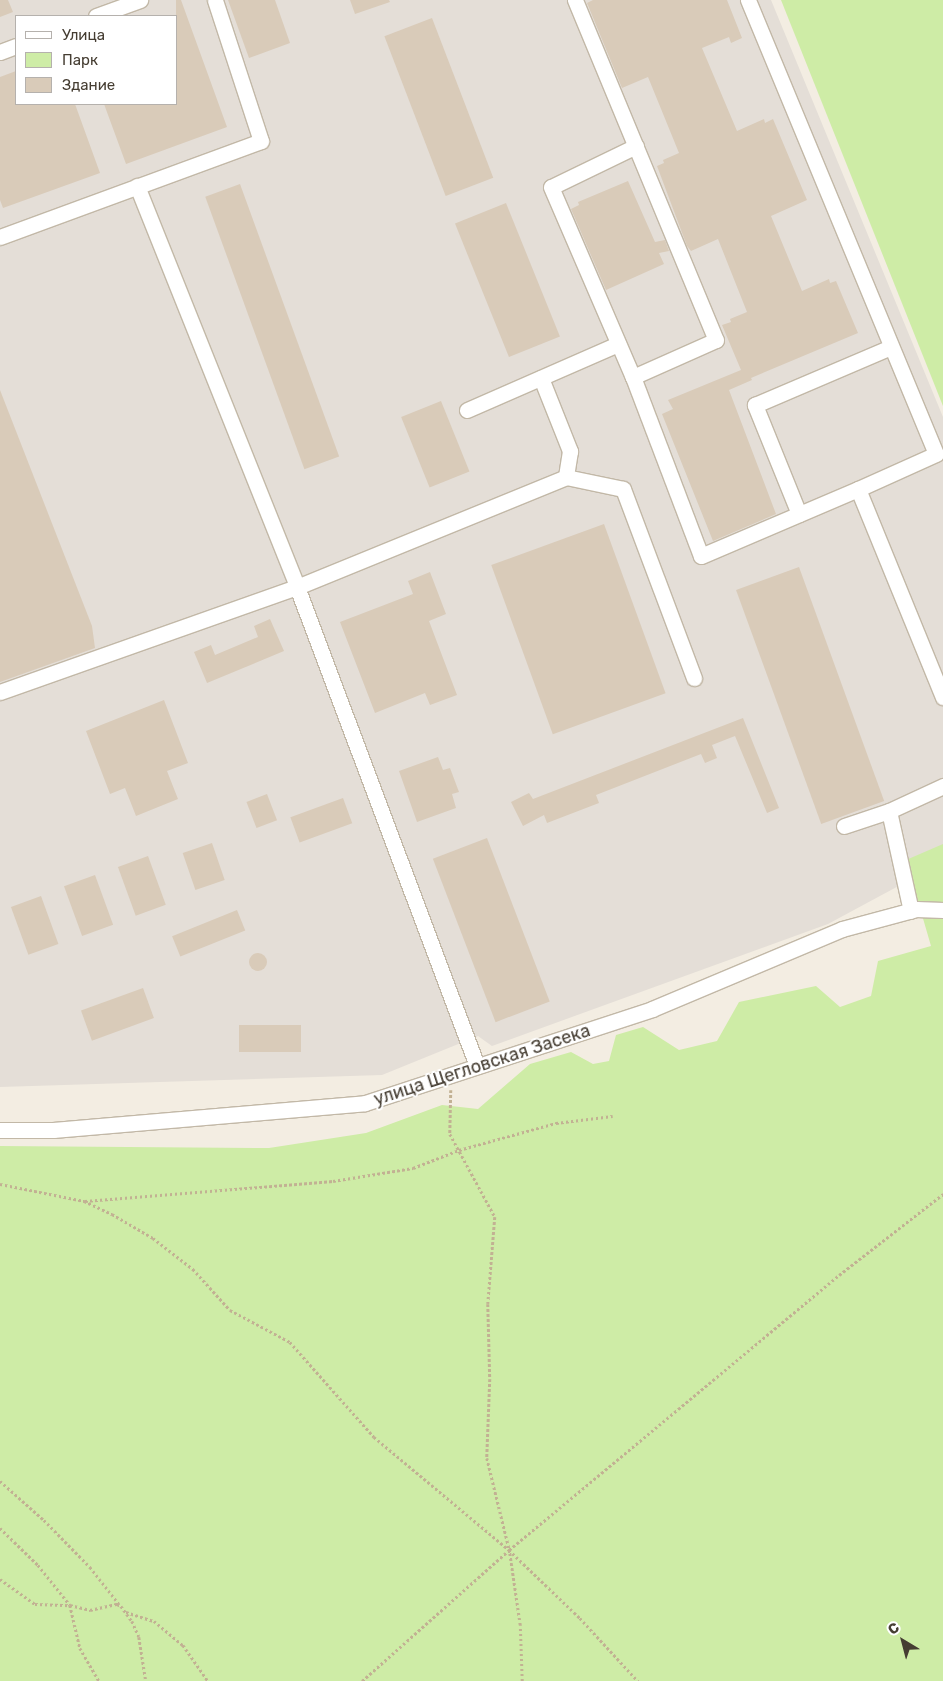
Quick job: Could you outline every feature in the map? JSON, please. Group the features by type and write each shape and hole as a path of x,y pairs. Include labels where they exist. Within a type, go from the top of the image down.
{"street":[{"path":"99,15 140,0"},
{"path":"0,237 260,141 215,0"},
{"path":"575,0 716,340 633,377"},
{"path":"636,146 551,187 633,377 701,556 858,490 936,454 748,0"},
{"path":"0,52 15,46"},
{"path":"138,186 297,587 477,1066"},
{"path":"467,410 618,344"},
{"path":"799,514 755,405 891,347"},
{"path":"541,378 570,450 566,477"},
{"path":"0,692 297,587 566,477 623,489 694,678"},
{"path":"858,490 943,697"},
{"path":"844,826 889,811 943,786"},
{"path":"889,811 911,911"},
{"name":"улица Щегловская Засека","path":"0,1130 53,1130 365,1103 652,1009 842,930 911,911 943,910"}],"path":[{"path":"452,1075 450,1134 494,1217 488,1304 490,1379 487,1458 509,1550 520,1625 522,1681"},
{"path":"0,1184 84,1201 333,1180 414,1168 459,1150 556,1123 613,1116"},
{"path":"362,1681 509,1550 839,1275 943,1194"},
{"path":"84,1201 153,1238 193,1269 230,1310 290,1342 374,1437 509,1550 580,1618 638,1681"},
{"path":"0,1481 90,1567 126,1612 139,1637 146,1681"},
{"path":"0,1528 38,1565 70,1605 80,1648 99,1681"},
{"path":"0,1579 35,1604 70,1605 90,1610 118,1604"},
{"path":"126,1612 154,1621 183,1645 208,1681"}],"shaded area":[{"path":"0,0 771,0 943,417 943,862 828,924 492,1046 478,1036 382,1075 0,1087"}],"green space":[{"path":"781,0 943,0 943,406"},
{"path":"943,844 943,1681 0,1681 0,1146 269,1148 366,1133 442,1105 478,1109 530,1064 571,1052 593,1064 609,1061 616,1035 643,1027 679,1050 717,1041 739,1002 816,986 840,1007 871,996 878,961 931,946 906,860"}],"building":[{"path":"0,0 8,0 13,12 0,17"},
{"path":"176,0 181,0 227,127 126,164 104,105 178,105 178,15 176,15"},
{"path":"228,0 275,0 290,43 249,58"},
{"path":"350,0 389,0 390,2 355,14"},
{"path":"593,0 727,0 742,38 731,43 729,37 702,48 737,131 764,119 765,123 773,119 807,200 771,216 802,291 829,279 830,283 836,281 858,333 751,378 752,380 729,390 776,514 713,541 662,414 673,409 668,400 741,370 722,325 731,322 730,319 747,312 718,239 691,251 687,246 657,166 664,163 663,160 679,153 648,77 622,88 587,3"},
{"path":"432,18 493,178 446,196 384,36"},
{"path":"15,71 15,105 75,105 100,173 3,208 0,200 0,77"},
{"path":"628,181 655,242 665,240 669,251 659,253 664,264 606,290 571,209 579,205 578,202"},
{"path":"240,184 339,457 304,469 205,197"},
{"path":"506,203 560,337 509,357 455,224"},
{"path":"0,390 92,626 95,648 0,682"},
{"path":"441,401 469,471 430,488 401,417"},
{"path":"604,524 666,693 553,734 491,565"},
{"path":"799,567 884,801 821,824 736,590"},
{"path":"430,572 446,614 429,621 457,695 430,705 425,693 375,713 340,622 413,594 408,581"},
{"path":"270,619 284,651 207,683 194,652 211,645 215,655 258,637 254,626"},
{"path":"164,700 188,763 167,771 178,799 136,816 125,788 110,794 86,731"},
{"path":"743,718 779,808 767,813 735,736 712,745 717,758 705,763 701,754 596,795 599,803 547,823 544,815 523,826 511,802 529,793 533,799"},
{"path":"438,757 443,770 450,768 459,792 452,794 456,808 417,822 399,771"},
{"path":"267,794 277,820 256,828 246,802"},
{"path":"343,798 352,823 300,843 290,817"},
{"path":"487,838 550,1001 496,1022 433,859"},
{"path":"212,843 225,880 195,890 183,853"},
{"path":"148,856 166,905 136,916 118,867"},
{"path":"95,875 113,925 82,936 64,886"},
{"path":"41,896 58,944 28,955 11,907"},
{"path":"237,910 245,930 180,957 172,936"},
{"path":"258,953 266,958 267,962 262,970 258,971 250,966 249,962 254,954"},
{"path":"143,988 154,1018 92,1041 81,1011"},
{"path":"239,1025 301,1025 301,1052 239,1052"}]}
